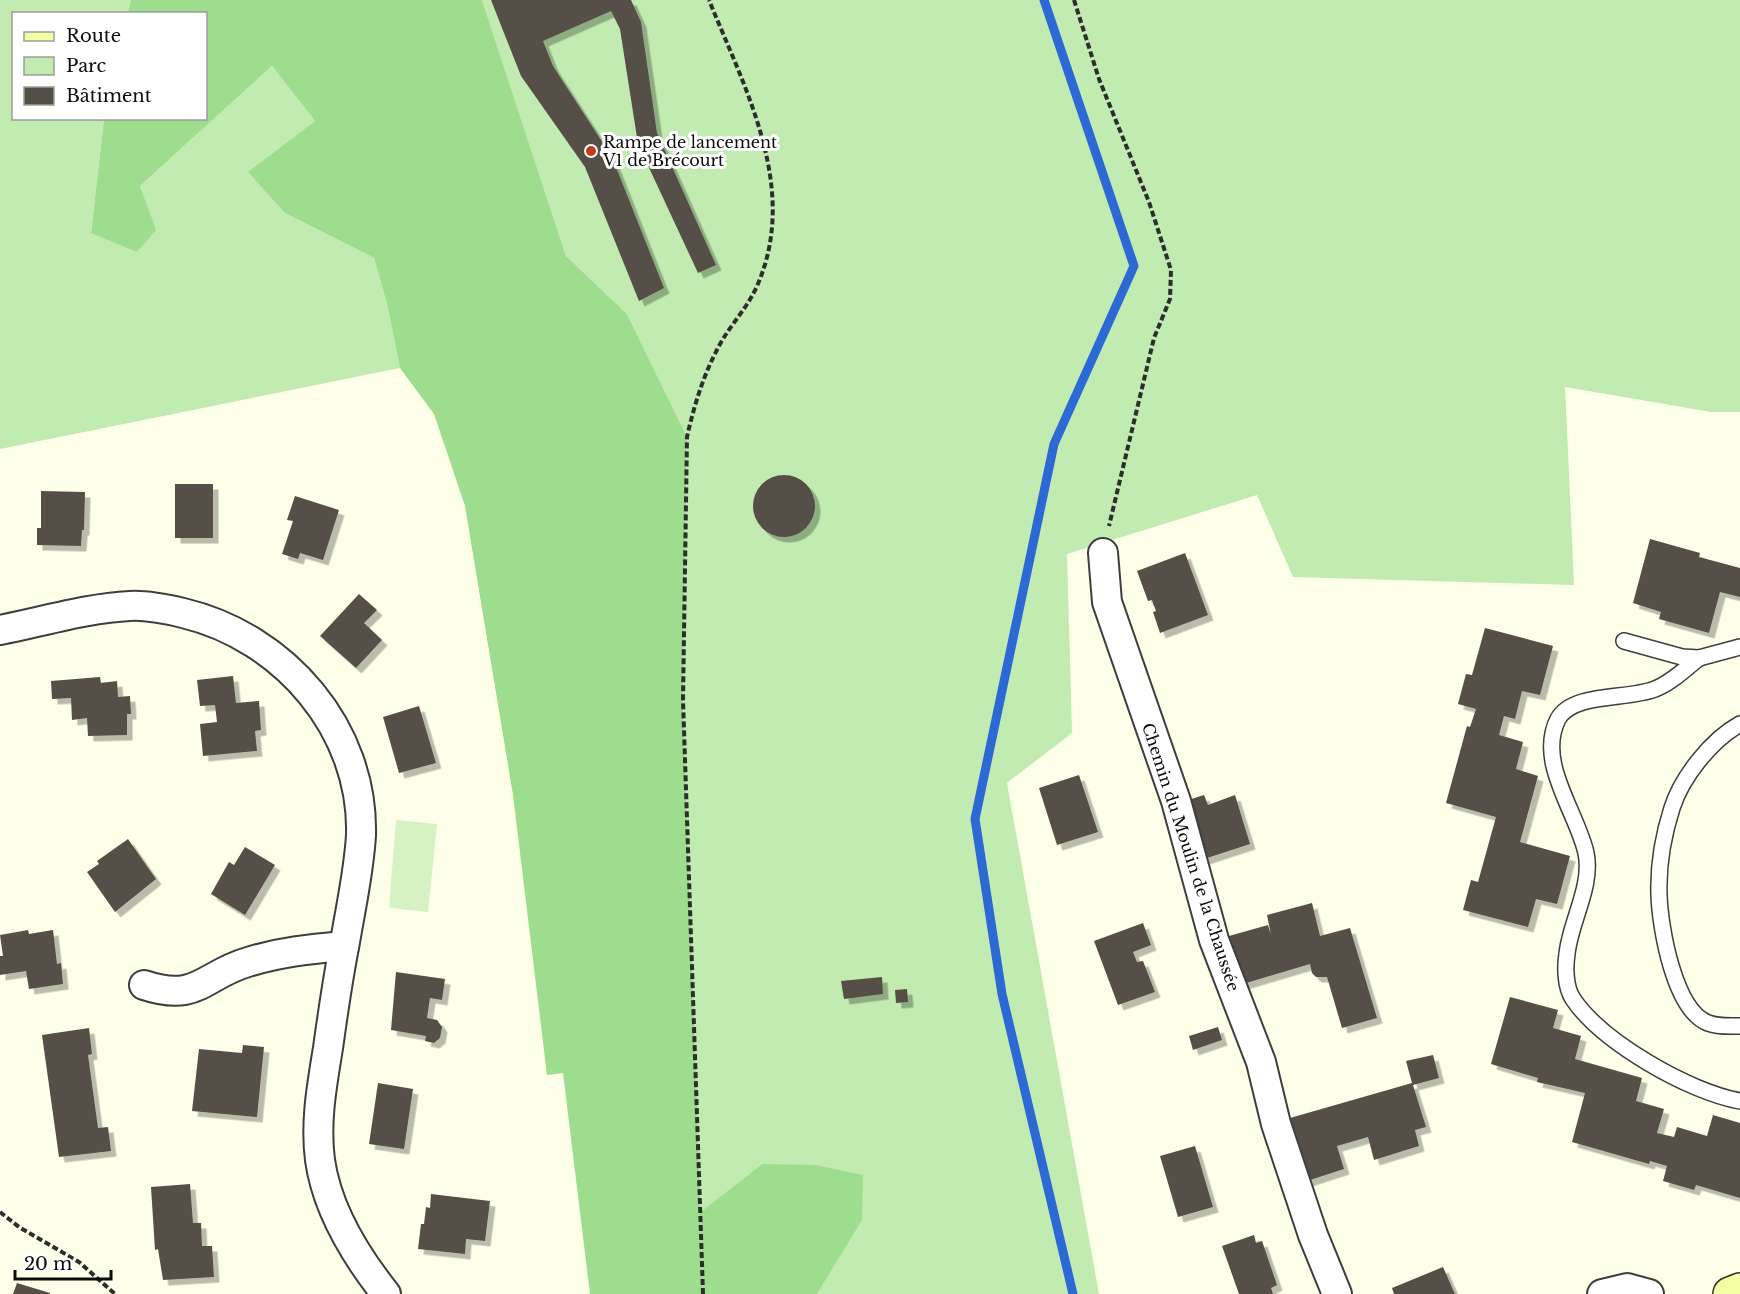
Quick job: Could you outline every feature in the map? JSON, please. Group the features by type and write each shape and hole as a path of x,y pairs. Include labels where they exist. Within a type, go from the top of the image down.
{"street":[{"name":"Chemin du Moulin de la Chaussée","path":"1102,553 1107,602 1176,801 1214,940 1261,1062 1276,1124 1313,1235 1336,1294"},
{"path":"0,630 130,606 165,609 228,626 275,655 299,677 317,699 347,754 360,807 356,882 320,1097 320,1159 326,1192 341,1226 358,1257 386,1294"},
{"path":"144,985 166,992 196,989 244,963 290,950 344,946"},
{"path":"1602,1294 1627,1288 1649,1294"},
{"path":"1730,1294 1740,1290"}],"lane":[{"path":"1624,641 1659,653 1699,658"},
{"path":"1740,647 1699,658 1654,690 1581,702 1559,717 1553,731 1552,749 1557,773 1586,852 1588,870 1570,934 1566,976 1571,997 1587,1015 1650,1064 1713,1095 1740,1101"},
{"path":"1740,724 1709,749 1689,776 1672,806 1662,848 1659,895 1664,938 1673,973 1688,1006 1706,1023 1740,1026"}],"path":[{"path":"703,1294 684,700 687,437 696,398 718,347 756,288 767,261 772,233 772,192 765,144 749,92 709,0"},
{"path":"1074,0 1099,79 1149,202 1171,270 1170,299 1154,338 1102,553"},
{"path":"0,1212 20,1227 79,1262 115,1294"}],"green space":[{"path":"0,0 131,0 128,12 12,12 12,120 104,120 91,232 155,230 140,186 272,66 315,121 249,172 285,213 374,258 387,304 400,368 0,449"},
{"path":"131,0 482,0 566,256 627,314 687,437 683,700 701,1212 762,1164 815,1165 863,1175 862,1220 817,1294 590,1294 563,1073 547,1075 513,795 465,506 434,414 400,368 387,304 374,258 285,213 248,172 315,121 272,66 140,186 156,230 137,252 91,233 104,120 207,120 207,12 128,12"},
{"path":"482,0 1740,0 1740,412 1711,412 1565,387 1574,585 1293,577 1257,495 1067,554 1072,733 1007,783 1099,1294 817,1294 861,1220 762,1164 701,1213 683,700 687,437 627,314 566,256"},
{"path":"396,820 437,824 428,912 389,908"}],"building":[{"name":"Rampe de lancement V1 de Brécourt","path":"491,0 631,0 641,22 657,133 716,265 698,273 638,144 620,29 611,11 543,41 553,66 612,157 664,288 639,301 585,167 521,76"},
{"path":"778,475 790,475 806,484 813,494 815,506 813,518 806,528 790,537 778,537 767,532 758,523 753,512 753,500 758,489 767,480"},
{"path":"175,484 213,484 213,538 175,538"},
{"path":"41,491 85,492 84,530 82,530 81,546 37,545 37,528 41,528"},
{"path":"295,496 339,510 323,560 300,553 298,559 282,554 293,521 287,520"},
{"path":"1650,539 1700,553 1699,557 1740,568 1740,597 1720,592 1709,633 1659,619 1661,612 1633,603"},
{"path":"1185,553 1208,615 1160,633 1153,612 1156,611 1152,600 1148,601 1137,571"},
{"path":"359,594 377,610 364,623 382,640 356,668 320,636"},
{"path":"1485,628 1553,646 1540,695 1522,691 1515,719 1504,716 1499,735 1523,742 1516,769 1538,776 1520,842 1570,856 1557,904 1536,899 1528,927 1463,910 1471,880 1478,882 1496,817 1446,803 1467,726 1470,727 1476,709 1458,704 1466,674 1472,675"},
{"path":"233,676 236,703 259,701 261,730 255,731 257,751 203,756 200,724 217,722 215,705 200,706 197,680"},
{"path":"100,677 101,683 117,681 118,697 130,696 131,714 127,714 127,735 88,736 87,718 72,720 71,698 52,699 51,681"},
{"path":"419,706 436,763 399,773 383,717"},
{"path":"1079,775 1098,832 1057,845 1039,788"},
{"path":"1204,795 1208,805 1235,795 1250,844 1204,859 1185,801"},
{"path":"128,839 156,879 115,912 87,872 99,864 97,861"},
{"path":"245,847 275,865 245,915 211,894 229,862 234,865"},
{"path":"1312,903 1320,936 1350,928 1377,1018 1342,1028 1327,977 1316,977 1312,973 1310,964 1243,984 1229,936 1268,925 1271,935 1267,915"},
{"path":"1143,923 1151,945 1133,952 1137,962 1143,961 1155,992 1118,1005 1094,941"},
{"path":"28,930 29,934 53,930 57,964 61,963 63,984 29,989 26,971 0,975 0,956 3,956 0,935"},
{"path":"396,972 445,979 442,1000 430,998 427,1018 437,1020 442,1027 440,1038 434,1043 425,1041 426,1036 391,1030"},
{"path":"882,977 883,994 844,999 841,981"},
{"path":"907,989 908,1002 896,1003 895,990"},
{"path":"1510,997 1558,1010 1553,1028 1581,1036 1575,1059 1642,1078 1636,1101 1664,1109 1657,1133 1674,1137 1677,1127 1707,1136 1713,1115 1740,1123 1740,1198 1696,1185 1694,1190 1663,1181 1667,1166 1650,1161 1649,1164 1572,1142 1585,1093 1537,1082 1538,1078 1491,1064"},
{"path":"1218,1027 1222,1040 1193,1050 1189,1036"},
{"path":"89,1028 92,1054 88,1055 98,1128 108,1127 111,1151 59,1157 42,1035"},
{"path":"243,1045 264,1047 257,1117 192,1111 199,1049 242,1053"},
{"path":"1433,1055 1439,1078 1413,1085 1426,1127 1415,1130 1419,1146 1374,1160 1368,1137 1337,1146 1344,1169 1307,1181 1290,1118 1412,1083 1406,1061"},
{"path":"378,1083 413,1089 404,1149 369,1144"},
{"path":"1195,1146 1213,1207 1178,1217 1160,1156"},
{"path":"190,1184 193,1223 201,1223 202,1246 212,1246 214,1277 163,1280 158,1249 155,1250 151,1187"},
{"path":"431,1194 490,1201 485,1241 466,1239 465,1254 418,1249 421,1224 424,1224 426,1207 430,1208"},
{"path":"1254,1235 1256,1243 1262,1241 1277,1285 1271,1288 1273,1294 1239,1294 1222,1246"},
{"path":"1443,1267 1455,1294 1394,1294 1392,1288"},
{"path":"17,1283 50,1293 50,1294 13,1294"}],"waterway":[{"path":"1044,0 1134,266 1054,444 975,819 1002,994 1073,1294"}],"place":[{"name":"Rampe de lancement V1 de Brécourt","path":"591,151"}]}
